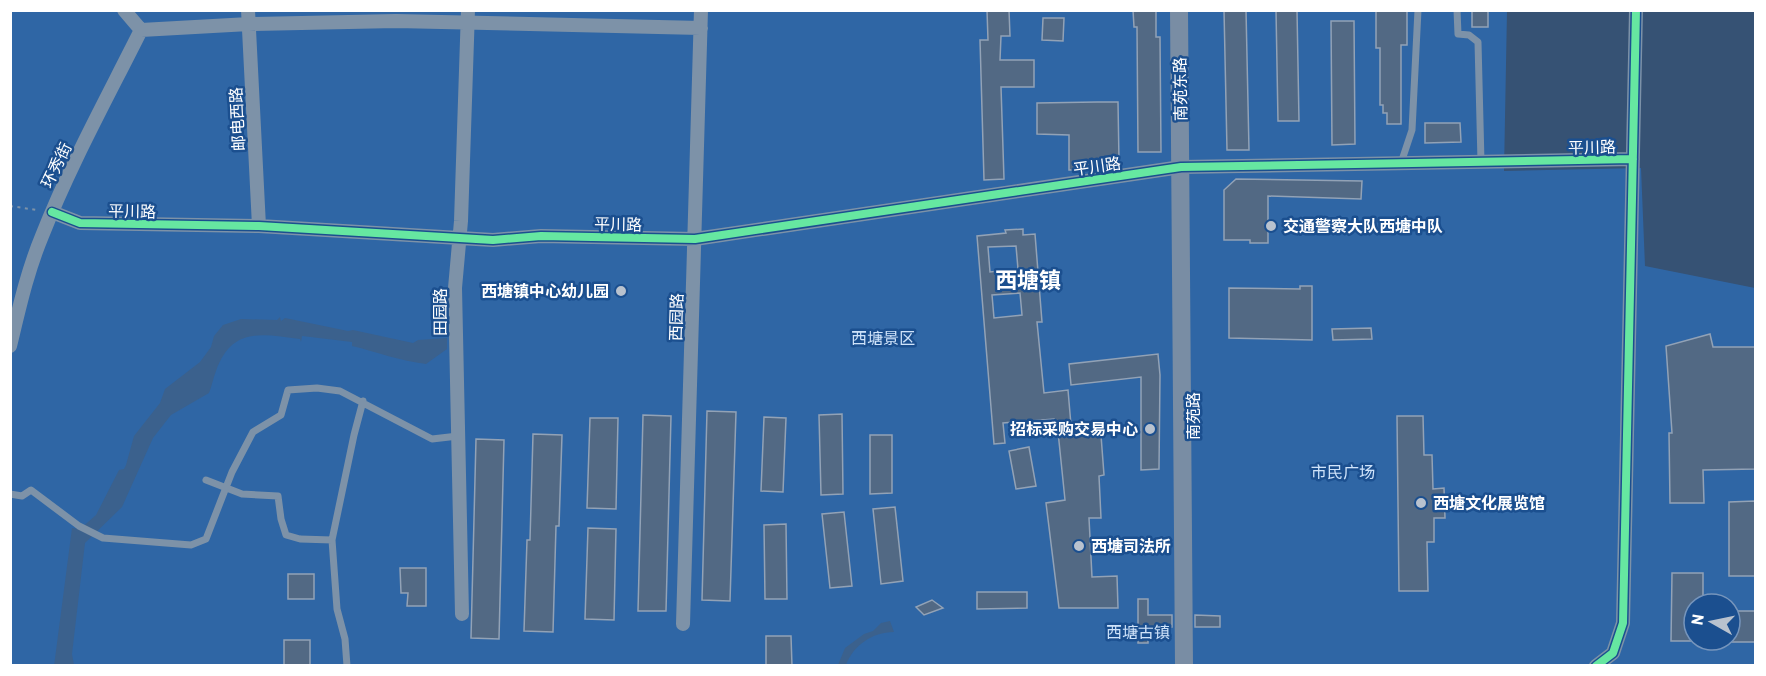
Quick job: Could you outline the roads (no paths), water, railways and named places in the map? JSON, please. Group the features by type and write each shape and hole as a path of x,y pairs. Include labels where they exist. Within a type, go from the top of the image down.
{"main road":[{"name":"南苑东路","path":"1179,10 1186,167"},
{"name":"南苑东路","path":"1186,167 1191,10"},
{"name":"南苑路","path":"1184,666 1186,167"},
{"name":"南苑路","path":"1186,167 1194,666"}],"street":[{"path":"124,10 141,30 249,17 396,21 467,17 701,28"},
{"name":"西园路","path":"683,624 701,10"},
{"path":"1596,666 1613,653 1623,623 1636,10"},
{"name":"邮电西路","path":"249,17 259,226"},
{"name":"田园路","path":"462,614 455,288 466,104 467,17"},
{"name":"环秀街","path":"10,346 24,287 52,212 141,30"},
{"name":"平川路","path":"52,212 80,224 259,226 493,240 540,236 695,239 1186,167 1633,159"}],"lane":[{"path":"1401,163 1412,130 1418,10"},
{"path":"1457,10 1458,34 1469,35 1478,42 1481,162"},
{"path":"10,494 22,496 31,490 79,526 103,538 191,545 206,539 225,488 253,432 281,415 288,390 317,388 340,391 432,439 458,436"},
{"path":"347,666 345,639 337,609 332,540 363,401"},
{"path":"206,480 242,494 278,496 281,519 286,534 300,539 332,540"}],"place":[{"name":"交通警察大队西塘中队","path":"1271,226"},
{"name":"西塘镇中心幼儿园","path":"621,291"},
{"name":"招标采购交易中心","path":"1150,429"},
{"name":"西塘文化展览馆","path":"1421,503"},
{"name":"西塘司法所","path":"1079,546"}],"district":[{"name":"西塘镇","path":"1028,280"}],"park label":[{"name":"西塘景区","path":"883,338"},
{"name":"市民广场","path":"1343,472"},
{"name":"西塘古镇","path":"1138,632"}]}
